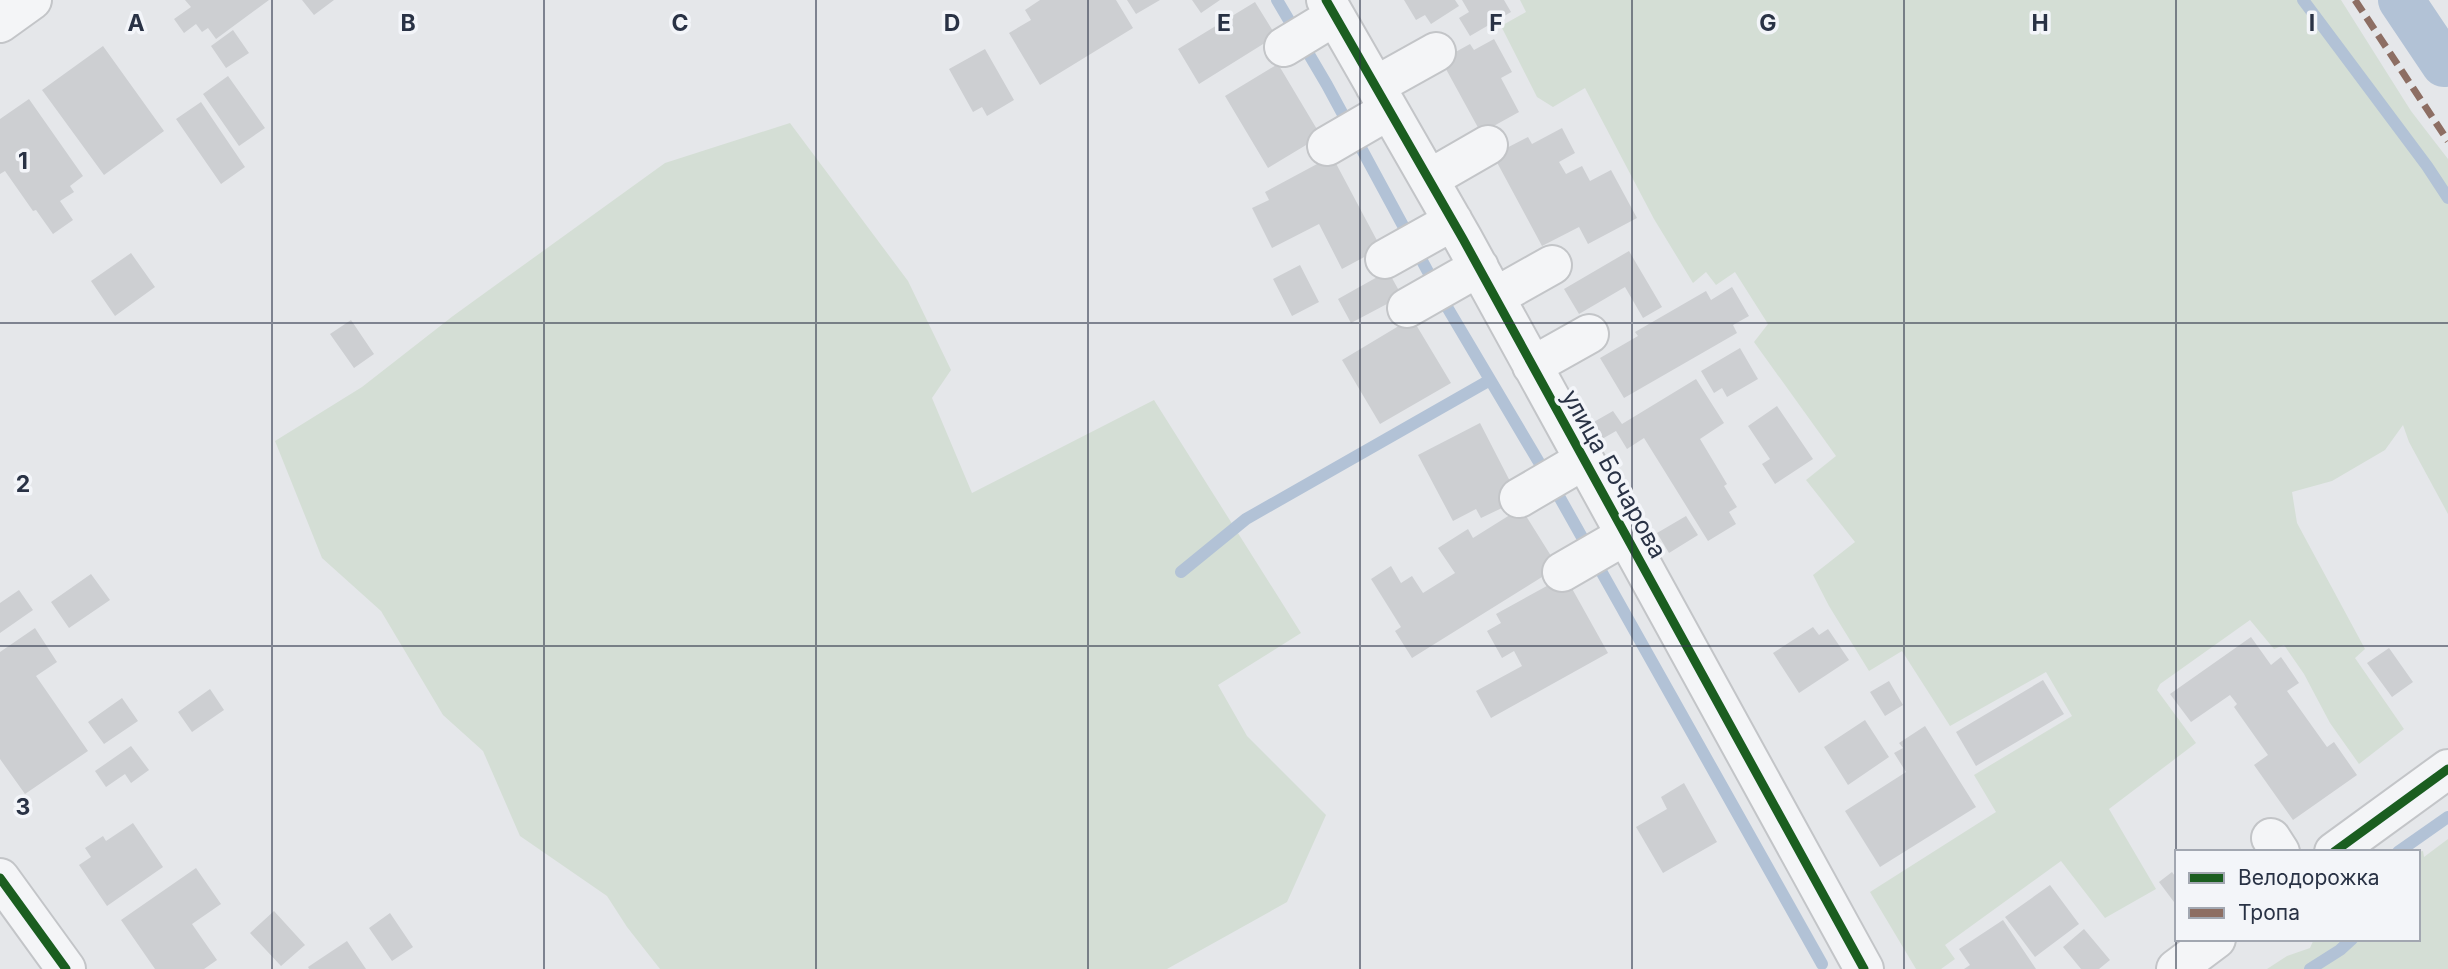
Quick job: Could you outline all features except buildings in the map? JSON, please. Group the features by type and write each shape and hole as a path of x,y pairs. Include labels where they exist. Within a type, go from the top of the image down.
{"street":[{"path":"0,23 32,0"},
{"path":"1284,47 1330,8"},
{"name":"улица Бочарова","path":"1330,8 1453,220 1864,969"},
{"path":"1327,146 1375,87 1429,41"},
{"path":"1429,179 1488,145"},
{"path":"1385,259 1453,220"},
{"path":"1408,308 1487,282 1552,265"},
{"path":"1532,366 1588,334"},
{"path":"1519,498 1584,460"},
{"path":"1562,572 1626,535"},
{"path":"2337,850 2448,769"},
{"path":"0,878 65,969"},
{"path":"2176,969 2213,941"}],"shaded area":[{"path":"1520,0 2341,0 2411,111 2448,159 2448,514 2409,442 2403,425 2385,450 2332,481 2292,492 2297,523 2365,649 2355,658 2404,729 2359,764 2330,723 2304,674 2284,645 2274,649 2250,620 2160,684 2157,690 2196,743 2109,809 2156,889 2105,918 2061,861 1945,945 1955,959 1941,969 1916,969 1870,892 1996,812 1974,775 2072,716 2046,672 1950,726 1902,651 1869,671 1813,575 1855,542 1806,480 1836,456 1754,342 1768,324 1735,272 1716,285 1706,272 1693,283 1654,219 1585,88 1553,107 1537,97 1501,26 1526,12"},
{"path":"790,123 908,281 951,370 932,398 972,493 1154,400 1301,633 1218,685 1247,736 1326,815 1287,902 1167,969 660,969 607,896 520,836 483,751 443,715 381,611 322,558 275,441 362,387 453,316 665,163"},
{"path":"2448,839 2448,969 2267,969 2287,956 2310,948 2313,941 2420,941 2420,852 2423,851 2424,857"}],"waterway":[{"path":"1277,0 1327,85 1447,307 1556,491 1822,964"},
{"path":"2303,0 2448,198"},
{"path":"2401,0 2444,64 2448,62"},
{"path":"1181,572 1246,519 1490,380"},
{"path":"2401,850 2448,817"},
{"path":"2310,969 2350,941"}],"marked path":[{"path":"2355,0 2448,141"}],"cycle path":[{"path":"1326,0 1463,239 1864,969"},
{"path":"2337,850 2448,769"},
{"path":"0,878 66,969"}]}
